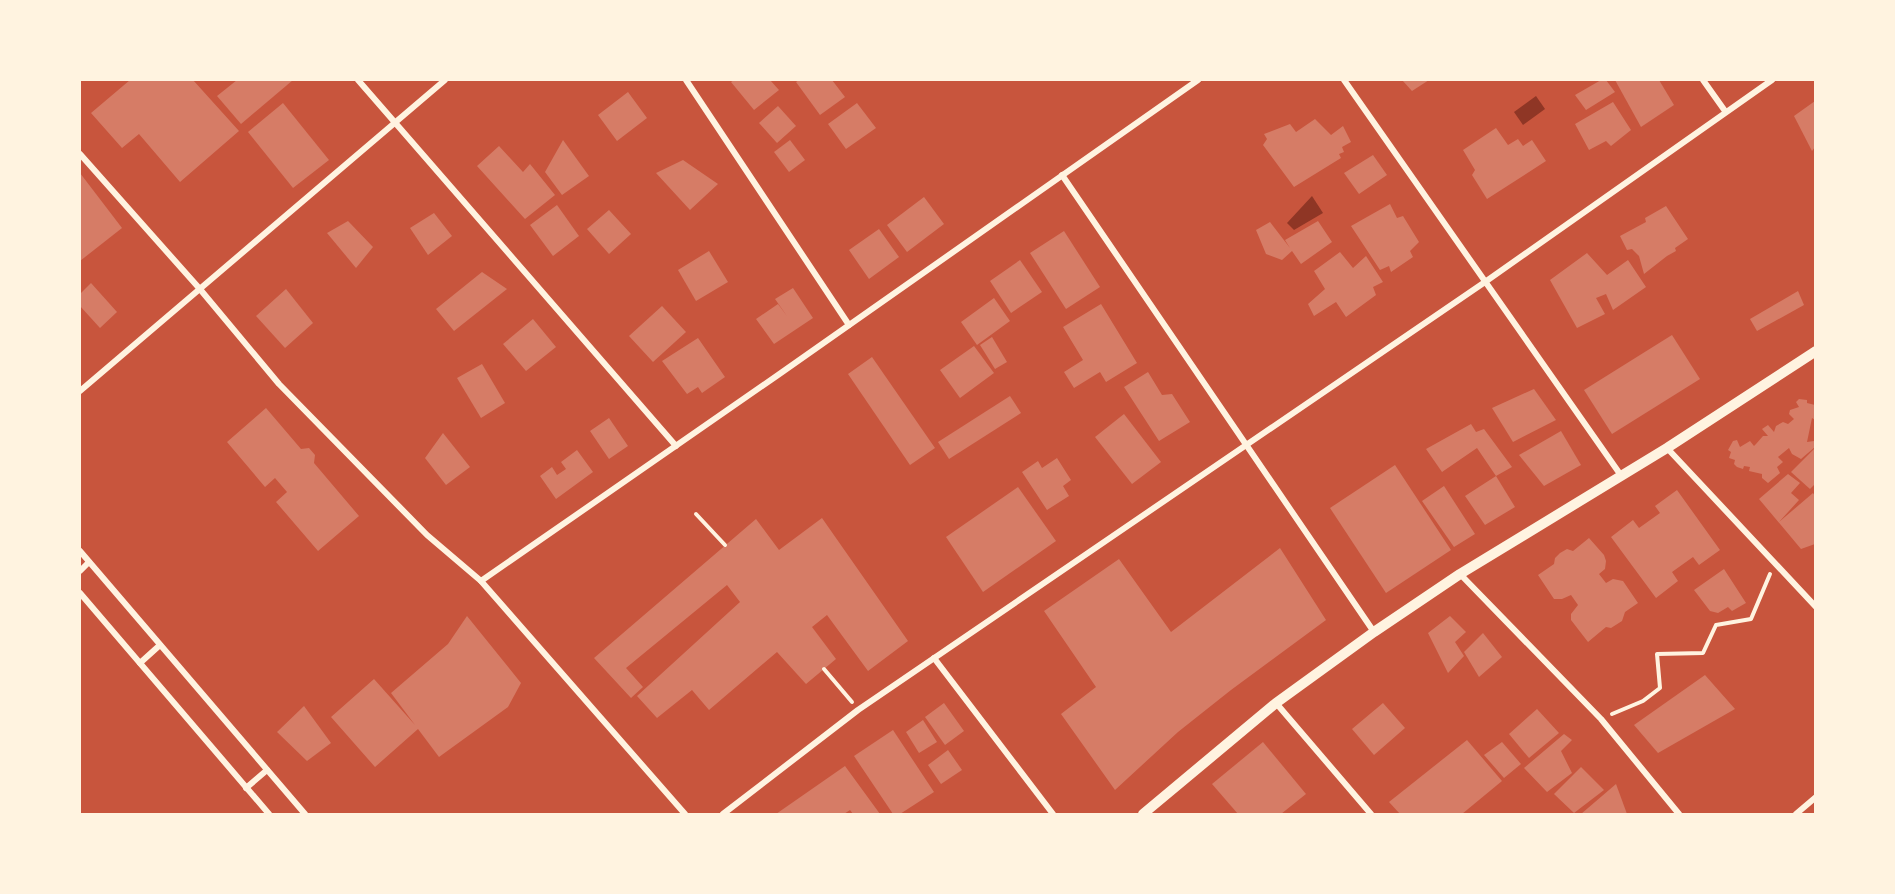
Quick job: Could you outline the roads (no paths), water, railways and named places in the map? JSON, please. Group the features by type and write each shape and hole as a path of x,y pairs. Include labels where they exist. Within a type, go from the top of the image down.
{"street":[{"path":"358,80 676,446"},
{"path":"80,391 445,80"},
{"path":"686,80 849,325"},
{"path":"481,581 1198,80"},
{"path":"1344,80 1620,474"},
{"path":"1703,80 1725,111"},
{"path":"723,814 858,710 1485,282 1772,80"},
{"path":"80,154 199,288 287,392 427,535 481,581 685,814"},
{"path":"1062,175 1374,632"},
{"path":"1143,814 1276,703 1374,632 1460,574 1620,474 1667,448 1815,351"},
{"path":"1667,448 1815,607"},
{"path":"80,551 305,814"},
{"path":"80,571 89,562"},
{"path":"1460,574 1601,719 1679,814"},
{"path":"80,593 268,814"},
{"path":"140,663 160,645"},
{"path":"934,658 1053,814"},
{"path":"1276,703 1371,814"},
{"path":"246,788 267,770"},
{"path":"1796,814 1815,797"}]}
